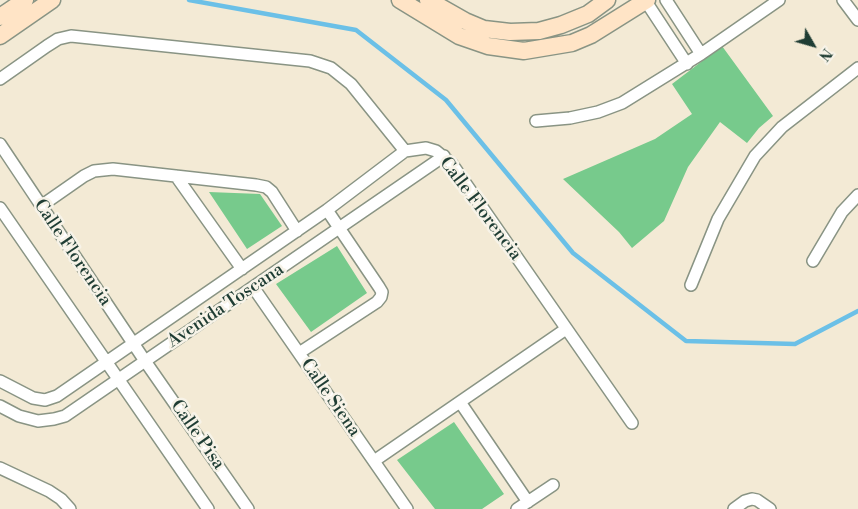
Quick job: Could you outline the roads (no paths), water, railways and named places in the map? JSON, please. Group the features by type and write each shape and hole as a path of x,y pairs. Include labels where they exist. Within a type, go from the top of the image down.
{"street":[{"path":"0,17 25,0"},
{"path":"0,36 52,0"},
{"path":"400,0 459,36 488,46 524,51 572,43 591,34 646,0 687,64"},
{"path":"428,0 465,21 484,29 510,32 539,31 561,25 588,14 607,0"},
{"path":"666,0 702,54"},
{"path":"536,121 570,118 598,112 622,103 687,64 779,0"},
{"path":"843,0 858,20"},
{"path":"0,78 58,39 71,36 310,61 331,68 342,75 404,151"},
{"path":"691,285 718,219 755,156 782,127 858,68"},
{"name":"Calle Florencia","path":"0,144 145,362"},
{"name":"Calle Florencia","path":"404,151 426,148 436,151 452,164 632,423"},
{"name":"Avenida Toscana","path":"0,381 33,398 45,400 57,396 327,210 404,151"},
{"name":"Avenida Toscana","path":"0,406 28,419 38,421 65,416 444,156"},
{"path":"41,206 84,176 104,169 176,176 266,187 272,192 296,231"},
{"path":"176,176 242,268"},
{"path":"813,261 842,212 858,195"},
{"name":"Calle Florencia","path":"0,208 118,380"},
{"path":"298,353 378,302 381,297 382,292 379,287 327,210"},
{"name":"Calle Siena","path":"253,287 407,509"},
{"path":"374,461 566,329"},
{"name":"Calle Pisa","path":"145,362 248,509"},
{"name":"Calle Pisa","path":"118,380 208,509"},
{"path":"460,402 528,502"},
{"path":"0,468 49,491 61,499 70,509"},
{"path":"517,509 553,485"},
{"path":"734,509 745,501 752,499 757,500 770,509"}],"waterway":[{"path":"189,0 356,30 446,100 573,253 686,341 795,344 858,311"}]}
